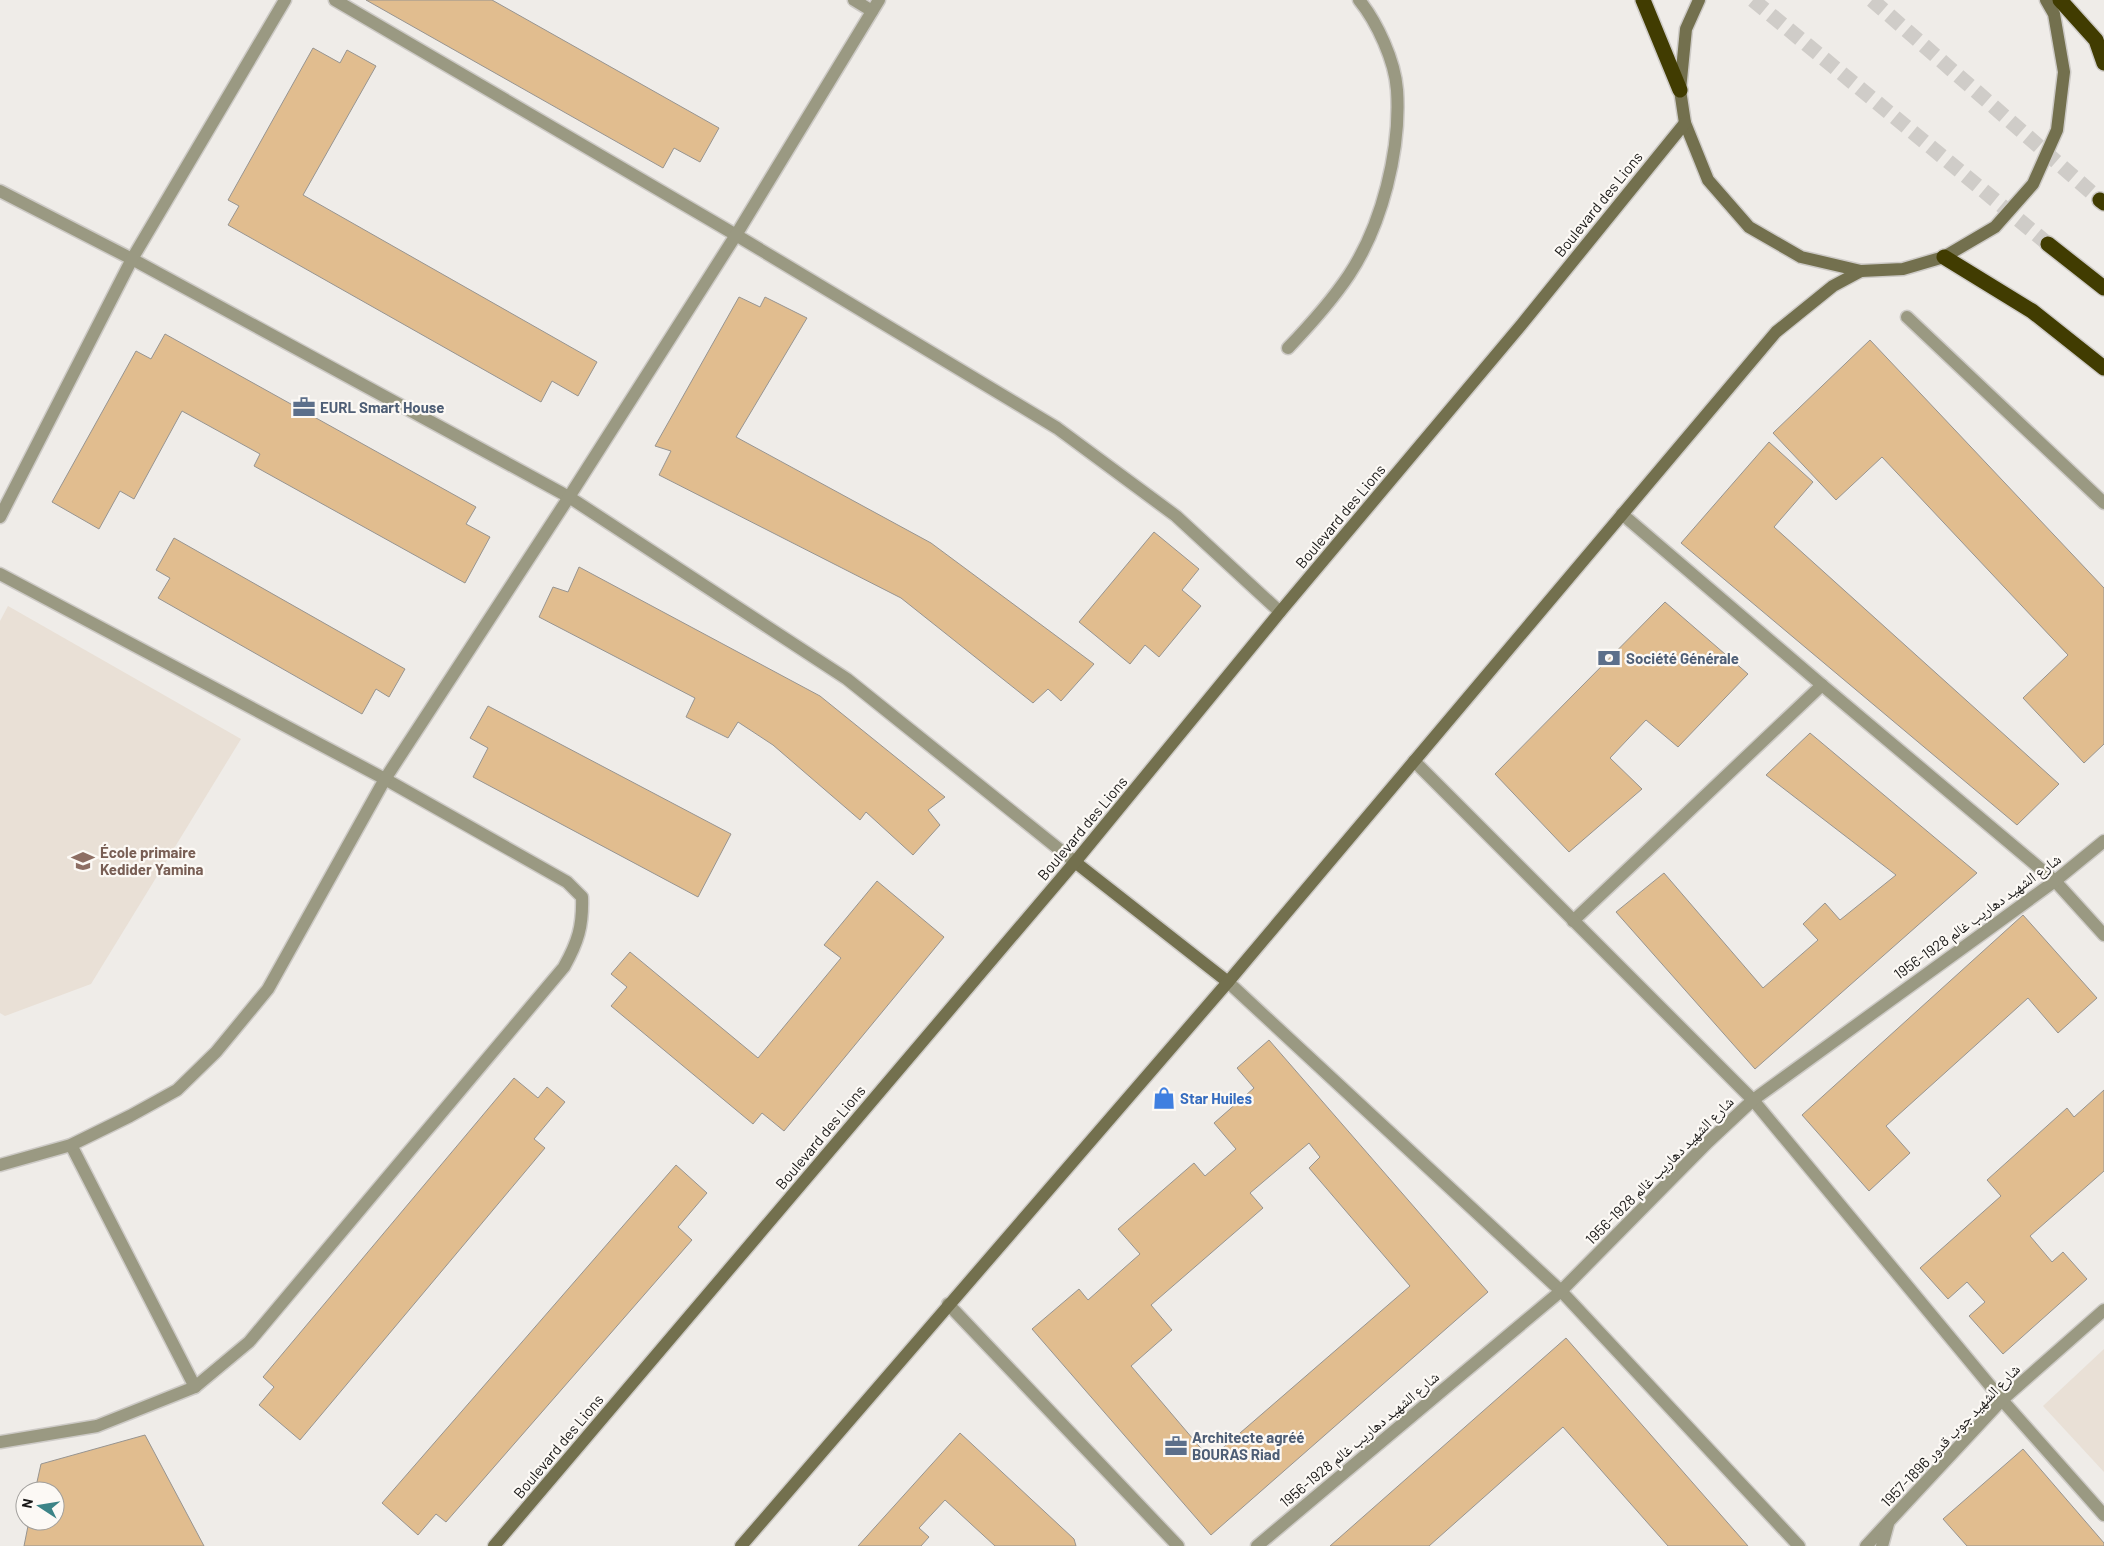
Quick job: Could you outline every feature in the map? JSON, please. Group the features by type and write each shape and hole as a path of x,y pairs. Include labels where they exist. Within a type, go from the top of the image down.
{"highway":[{"path":"1643,0 1680,90"},
{"path":"2060,0 2096,40 2104,63"},
{"path":"2048,244 2104,288"},
{"path":"1944,257 2032,311 2104,368"}],"main road":[{"path":"1699,0 1686,29 1680,90 1685,123 1708,180 1749,226 1801,257 1861,271 1903,269 1944,257 1994,227 2033,184 2058,130 2064,72 2054,14 2046,0"},
{"name":"Boulevard des Lions","path":"494,1546 1075,862 1280,612 1522,324 1685,123"},
{"path":"741,1546 1228,982 1776,332 1833,286 1861,271"},
{"path":"1075,862 1228,982"}],"street":[{"path":"0,518 132,259 285,0"},
{"path":"335,0 736,235 1057,428 1176,516 1280,612"},
{"path":"0,1165 71,1145 178,1090 216,1052 268,989 385,779 566,495 736,235 875,5 854,0"},
{"path":"1288,348 1322,313 1350,274 1372,231 1388,185 1396,137 1397,89 1385,43 1359,0"},
{"path":"0,191 132,259 566,495 847,679 1075,862"},
{"path":"1907,317 2104,503"},
{"path":"1622,514 2055,881 2104,935"},
{"path":"0,574 385,779 567,882 582,897 583,920 575,946 564,967 249,1342 195,1387 97,1426 0,1442"},
{"path":"1573,921 1822,685"},
{"path":"1414,761 1753,1100 2002,1400 2104,1515"},
{"name":"شارع الشهيد دهاريب غالم 1928-1956","path":"1257,1546 1560,1291 1708,1142 1753,1100 2055,881 2104,841"},
{"path":"1228,982 1560,1291 1799,1546"},
{"path":"71,1145 195,1387"},
{"path":"948,1304 1178,1546"},
{"name":"شارع الشهيد جوب قدور 1896-1957","path":"1866,1546 2002,1400 2104,1310"},
{"path":"1882,1546 1890,1520"}],"shaded area":[{"name":"École primaire Kedider Yamina","path":"8,606 241,739 91,984 5,1016 0,1013 0,621"},
{"path":"2104,1349 2104,1472 2043,1406"}],"building":[{"path":"366,0 492,0 719,128 700,162 674,148 663,168"},
{"path":"313,48 340,63 347,50 376,66 303,195 597,362 578,396 552,381 541,402 228,225 239,206 228,200"},
{"path":"739,297 760,307 765,297 807,318 736,437 931,543 1094,664 1061,701 1048,689 1033,703 901,598 659,475 671,451 655,446"},
{"path":"165,334 476,507 466,524 490,537 465,583 254,466 260,454 182,411 134,499 120,491 99,529 52,502 136,351 151,359"},
{"path":"1870,340 2104,588 2104,744 2084,763 2023,698 2068,655 1882,457 1836,500 1773,433"},
{"path":"1769,442 1813,482 1774,527 2059,784 2017,825 1681,543"},
{"path":"1154,532 1199,569 1182,590 1201,606 1159,657 1145,645 1130,664 1079,622"},
{"path":"174,538 405,669 389,697 376,689 362,714 158,598 170,578 156,570"},
{"path":"579,567 820,696 945,797 928,810 940,825 913,855 866,812 860,820 773,745 738,722 728,738 686,717 695,698 539,617 553,587 568,592"},
{"path":"1665,602 1748,674 1678,747 1646,720 1610,758 1642,789 1569,852 1495,774"},
{"path":"488,706 731,834 698,897 473,777 488,748 470,738"},
{"path":"1810,733 1977,873 1755,1069 1616,912 1664,873 1763,988 1818,940 1803,924 1825,903 1840,920 1896,875 1766,775"},
{"path":"877,881 944,937 784,1131 762,1113 753,1124 611,1006 627,987 611,974 630,952 758,1058 841,958 824,945"},
{"path":"2023,915 2097,998 2058,1033 2028,998 1886,1126 1910,1153 1869,1191 1802,1115"},
{"path":"1269,1040 1488,1292 1211,1535 1032,1329 1079,1289 1088,1300 1140,1254 1118,1229 1194,1163 1205,1176 1236,1149 1214,1123 1254,1088 1237,1068","holes":["1309,1143 1320,1157 1309,1168 1410,1286 1210,1459 1131,1366 1172,1330 1151,1305 1263,1208 1250,1193"]},
{"path":"514,1078 538,1098 547,1087 565,1102 534,1139 545,1148 300,1440 259,1405 274,1387 263,1377"},
{"path":"2104,1090 2104,1171 2030,1236 2052,1262 2063,1252 2087,1279 2003,1354 1969,1316 1985,1302 1967,1282 1948,1299 1920,1268 2001,1196 1987,1180 2067,1108 2074,1117"},
{"path":"676,1165 707,1193 678,1227 692,1240 446,1522 436,1514 418,1535 382,1503"},
{"path":"1566,1338 1748,1546 1668,1546 1563,1427 1429,1546 1330,1546"},
{"path":"960,1433 1074,1539 1076,1546 995,1546 945,1500 919,1528 929,1537 921,1546 858,1546"},
{"path":"145,1435 204,1546 24,1546 27,1531 65,1531 65,1481 37,1481 41,1464"},
{"path":"2023,1449 2104,1543 2104,1546 1967,1546 1943,1519"}],"tunnel":[{"path":"1753,0 2048,244"},
{"path":"1872,0 2100,200"}],"place":[{"name":"EURL Smart House","path":"304,407"},
{"name":"Société Générale","path":"1609,658"},
{"name":"École primaire Kedider Yamina","path":"83,861"},
{"name":"Star Huiles","path":"1164,1098"},
{"name":"Architecte agréé BOURAS Riad","path":"1176,1446"}]}
